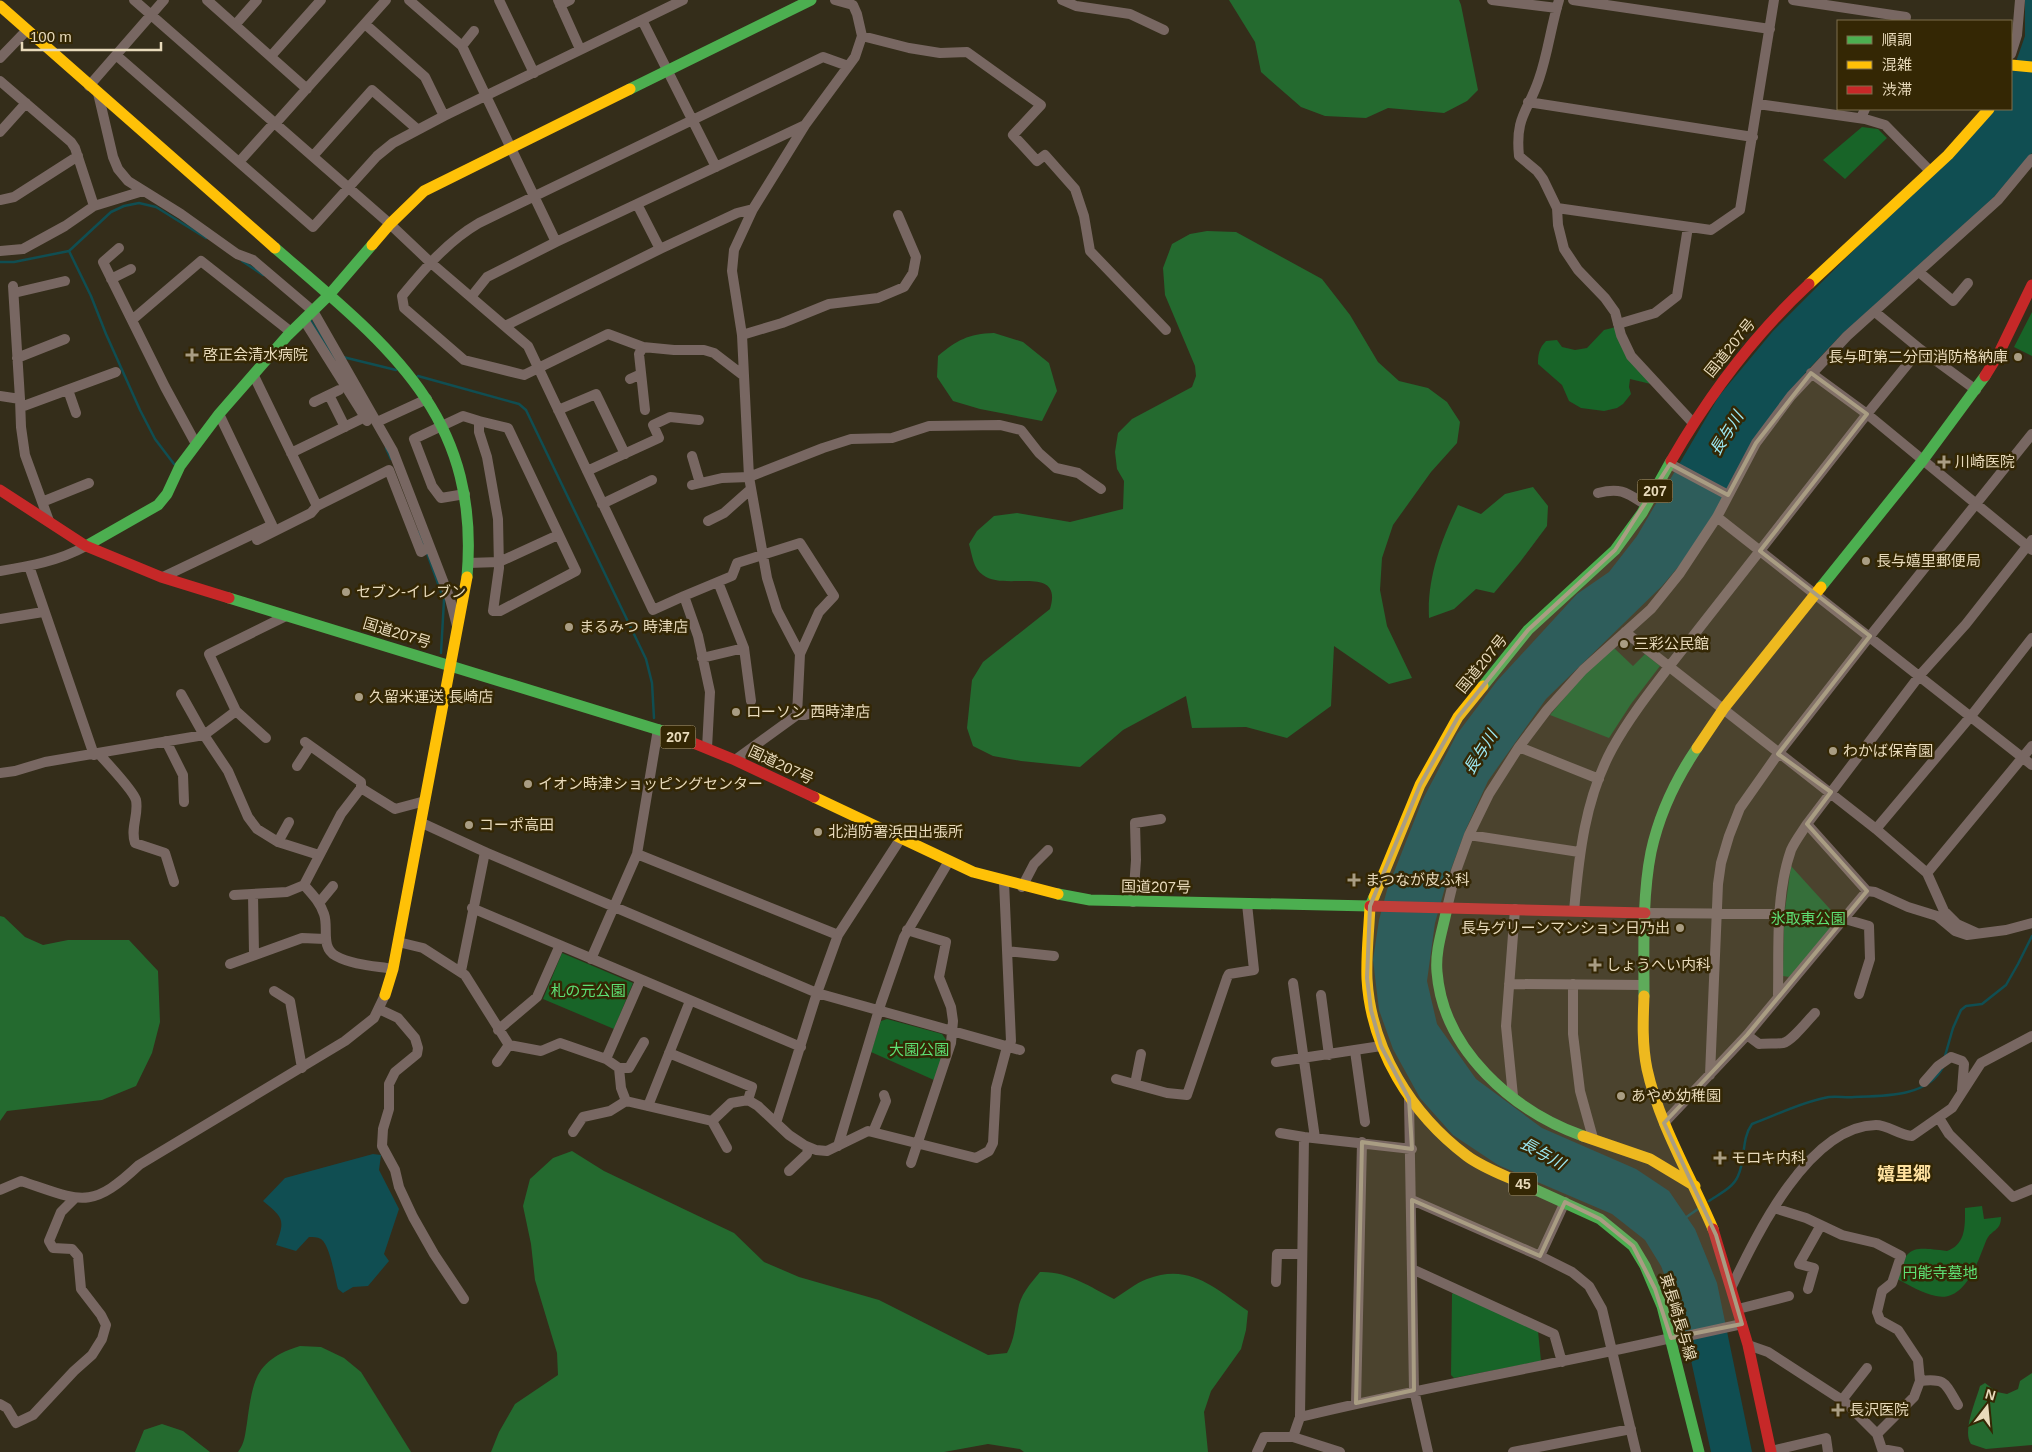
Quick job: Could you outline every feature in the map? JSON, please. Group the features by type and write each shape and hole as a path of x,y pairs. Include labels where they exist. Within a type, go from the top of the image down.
{"main road":[{"path":"86,546 158,505 166,494 180,466 219,414 291,332 329,295 390,224 424,192 511,147 811,0"},
{"path":"0,6 26,31 329,295 392,354 427,399 442,424 455,457 465,494 468,524 468,563 452,666 422,823 393,969 385,995"},
{"path":"2012,61 2032,67"},
{"name":"国道207号","path":"0,490 86,546 161,577 658,729 735,760 973,872 1004,882 1061,896 1090,900 1374,907 1420,785 1458,717 1528,630 1615,550 1672,465 1693,423 1717,387 1755,339 1799,293 1972,130 1988,110"},
{"path":"1771,1451 1748,1345 1738,1324 1738,1309 1716,1235 1696,1186 1664,1123 1647,1069 1643,1030 1645,913 1651,853 1659,823 1683,769 1724,708 1923,460 1976,390 1998,355 2031,287"},
{"path":"1374,907 1645,913"},
{"name":"東長崎長与線","path":"1374,907 1367,978 1371,1010 1381,1046 1409,1099 1437,1131 1468,1157 1600,1219 1633,1246 1645,1266 1674,1338 1699,1452"},
{"path":"1445,908 1437,970 1441,1002 1456,1037 1481,1070 1513,1096 1548,1120 1644,1156 1696,1186"}],"street":[{"path":"134,0 390,224 430,262 528,346 652,610 732,576 737,563 800,543 834,596 819,612 800,654 797,715"},
{"path":"164,0 116,55 94,89 113,157 118,168 128,181 181,214 237,254 253,260 313,310 339,356 371,420"},
{"path":"207,0 307,89"},
{"path":"235,24 257,0"},
{"path":"271,56 321,0"},
{"path":"239,162 386,0"},
{"path":"409,0 462,46 556,242"},
{"path":"499,0 534,73"},
{"path":"570,0 559,3 580,49"},
{"path":"116,55 313,227 377,156 393,143 417,129 683,0"},
{"path":"800,654 777,610 766,578 748,477 742,335 732,271 734,250 753,209 805,125 855,56 862,36 857,14 857,3 835,0"},
{"path":"1062,0 1076,6 1130,14 1164,30"},
{"path":"1492,0 1558,4 1539,80 1520,122 1518,138 1519,156 1537,171 1543,179 1557,208 1558,225 1564,248 1578,270 1605,298 1615,312 1631,356 1693,423"},
{"path":"1572,0 1770,30"},
{"path":"1557,208 1711,230 1740,210 1774,0"},
{"path":"1793,0 1906,17 1905,20"},
{"path":"2012,57 2017,35 2020,0"},
{"path":"642,20 716,166"},
{"path":"365,24 425,77 444,116"},
{"path":"0,58 26,31"},
{"path":"462,46 474,31"},
{"path":"862,36 909,48 940,53 967,52 1041,105 1013,135 1037,161 1045,155 1074,189 1084,216 1090,251 1166,330"},
{"path":"744,376 714,353 704,350 643,347 608,334 524,375 464,360 404,308 402,296 430,262 464,232 823,57 848,66"},
{"path":"0,81 70,142 78,156 94,206"},
{"path":"313,156 372,90 417,129"},
{"path":"1528,102 1753,137"},
{"path":"0,132 26,103"},
{"path":"1758,104 1863,113 1885,125 1930,171"},
{"path":"471,297 486,277 805,125"},
{"path":"0,200 14,197 78,156"},
{"path":"1445,908 1469,835 1489,794 1519,747 1547,710 1583,670 1651,609 1680,573 1717,516 1726,494 1756,443 1791,396 1847,336 1876,312 1998,200 2032,159"},
{"path":"0,251 23,249 64,226 94,206 143,191"},
{"path":"638,204 660,249"},
{"path":"505,326 660,249 737,213 753,209"},
{"path":"742,335 782,323 829,304 878,298 904,287 913,273 916,257 898,215"},
{"path":"1618,324 1655,313 1677,296 1688,227"},
{"path":"120,248 103,262 165,387 196,444"},
{"path":"132,320 201,261 291,332"},
{"path":"111,279 131,269"},
{"path":"1919,272 1953,301 1968,283"},
{"path":"49,521 25,456 21,427 13,289 65,281"},
{"path":"1876,312 1920,350 1976,390"},
{"path":"304,320 393,451 450,599 458,630"},
{"path":"18,358 65,339"},
{"path":"643,347 639,354 645,410"},
{"path":"1574,911 1579,852 1583,832 1599,779 1612,749 1639,706 1668,668 1867,414 1920,350"},
{"path":"0,396 20,403 68,390 116,372"},
{"path":"1778,995 1779,914 1784,878 1792,849 1807,824 1920,675 1966,624 2030,545 1867,414 1811,373"},
{"path":"630,379 641,374"},
{"path":"254,376 317,506"},
{"path":"68,390 76,413"},
{"path":"314,402 339,390"},
{"path":"558,410 596,394 625,454"},
{"path":"329,395 345,427"},
{"path":"291,453 345,427 371,420 427,399"},
{"path":"161,577 272,525 219,414"},
{"path":"465,494 441,498 432,486 414,439 442,424 463,416 508,428 576,571 500,611 493,611 499,562 498,519 487,457 479,432 479,421"},
{"path":"587,471 659,438 654,424 670,417 699,420"},
{"path":"692,456 696,484 722,478 748,477 852,439 892,438 929,426 1000,425 1021,430 1039,452 1056,468 1078,473 1102,489"},
{"path":"1710,1075 1716,912 1721,863 1740,808 1778,754 1870,636 2032,434"},
{"path":"1672,465 1726,494"},
{"path":"257,540 311,513 317,506 389,470 421,552 429,547"},
{"path":"602,504 652,480"},
{"path":"42,502 90,483"},
{"path":"708,521 724,513 751,488"},
{"path":"1598,493 1615,489 1646,505"},
{"path":"1717,516 2032,765"},
{"path":"468,563 499,562 558,535"},
{"path":"0,571 29,566 69,555 86,546"},
{"path":"29,566 43,612 96,754 136,799 133,827 136,843 165,852 174,882"},
{"path":"718,582 744,648 751,700"},
{"path":"684,596 698,636 710,692 707,748"},
{"path":"0,619 43,612"},
{"path":"266,738 236,711 209,654 286,616"},
{"path":"1625,632 1668,668 1724,708 1778,754 1831,792 1876,829 1927,873 1944,911 1957,924 1977,933"},
{"path":"1876,829 1971,716 2032,638"},
{"path":"702,658 744,648"},
{"path":"181,694 204,735 228,771 248,817 257,829 278,842 319,855"},
{"path":"735,760 797,715 833,710 843,713 865,711"},
{"path":"0,773 15,771 45,762 204,735 236,711"},
{"path":"592,959 637,854 658,729"},
{"path":"166,741 184,775 184,802"},
{"path":"234,895 287,892 304,885 341,814 361,788 361,782 307,744 297,766"},
{"path":"1927,873 2032,746"},
{"path":"1519,747 1599,779"},
{"path":"361,788 395,809 425,801"},
{"path":"1133,902 1136,860 1135,823 1161,819"},
{"path":"278,842 289,822"},
{"path":"422,823 485,852 614,905 817,993 1020,1050"},
{"path":"1807,824 1867,892 1875,892 1908,907 1937,916 1955,931 1967,935 2006,930 2032,923"},
{"path":"1469,835 1579,852"},
{"path":"776,1123 817,993 838,935 901,838"},
{"path":"1022,887 1034,864 1048,850"},
{"path":"460,971 485,852"},
{"path":"637,854 838,935"},
{"path":"838,1146 879,1011 908,930 949,861"},
{"path":"712,1121 731,1103 748,1100 758,1106 789,1135 808,1147 827,1151 862,1132 873,1132 918,1142 968,1157 976,1158 989,1151 993,1143 996,1088 1007,1047 1011,1041 1004,882"},
{"path":"304,885 318,903 325,918 325,939 331,953 345,960 393,969"},
{"path":"318,903 333,886"},
{"path":"1664,1123 1746,1035 1867,892"},
{"path":"253,894 254,954"},
{"path":"1116,1079 1167,1093 1187,1095 1229,974 1254,970 1247,904"},
{"path":"472,908 640,981 801,1047"},
{"path":"1513,1096 1506,1026 1515,910"},
{"path":"1645,913 1716,912 1779,914"},
{"path":"1845,919 1869,926 1870,959 1859,994"},
{"path":"908,930 946,942 939,977 951,1007 952,1032 951,1043 911,1163"},
{"path":"230,964 302,938 325,939"},
{"path":"398,942 423,948 460,971 468,980 508,1045 541,1051 560,1043 606,1059 619,1068 629,1068 644,1042"},
{"path":"498,1030 537,997 560,945"},
{"path":"1007,951 1054,956"},
{"path":"606,1059 640,981"},
{"path":"1292,983 1315,1138"},
{"path":"1509,984 1644,985"},
{"path":"1573,984 1573,1034 1580,1091 1592,1138"},
{"path":"274,991 290,1001 302,1068"},
{"path":"0,1190 22,1181 74,1199 98,1197 120,1183 139,1165 302,1068 362,1029 374,1018 385,995"},
{"path":"1321,995 1329,1055"},
{"path":"648,1106 690,1001"},
{"path":"379,1009 398,1018 415,1038 418,1048 417,1054 394,1072 390,1084 389,1108 383,1129 382,1146 395,1170 399,1187 413,1217 434,1254 464,1299"},
{"path":"1746,1035 1759,1044 1784,1043 1815,1012"},
{"path":"1732,1286 1774,1208 1805,1165 1817,1153 1847,1131 1876,1125 1905,1136 1912,1136 1952,1108 1982,1063 2032,1036"},
{"path":"497,1062 508,1045"},
{"path":"1276,1062 1381,1046"},
{"path":"1355,1051 1365,1122"},
{"path":"669,1053 752,1087 748,1100"},
{"path":"1135,1084 1141,1054"},
{"path":"1924,1082 1938,1066 1950,1057 1955,1057 1964,1064 1962,1091"},
{"path":"619,1068 621,1088 626,1101"},
{"path":"873,1132 886,1102 884,1095"},
{"path":"1409,1099 1412,1149 1414,1390 1428,1452"},
{"path":"573,1132 583,1117 610,1111 626,1101 712,1121 727,1148"},
{"path":"1939,1118 1949,1134 1960,1146 2013,1197 2032,1189"},
{"path":"1280,1133 1412,1149"},
{"path":"1293,1437 1300,1417 1304,1137"},
{"path":"1356,1403 1362,1142"},
{"path":"789,1171 807,1154 808,1147"},
{"path":"0,1404 7,1408 16,1423 33,1415 74,1371 92,1355 102,1339 106,1325 102,1315 82,1289 78,1256 72,1249 53,1248 49,1241 61,1212 74,1199"},
{"path":"1412,1200 1540,1256 1572,1272 1589,1286 1602,1309 1636,1452"},
{"path":"1540,1256 1565,1202"},
{"path":"1774,1208 1821,1225 1842,1235 1876,1243 1901,1256 1892,1283 1882,1291 1877,1312 1880,1320 1898,1330 1918,1360 1920,1381 1914,1397 1877,1434"},
{"path":"1808,1289 1814,1268 1799,1264 1821,1225"},
{"path":"1276,1282 1277,1254 1302,1254"},
{"path":"1412,1269 1554,1334 1562,1362"},
{"path":"1738,1309 1789,1296"},
{"path":"1300,1417 1414,1390 1562,1362 1738,1324"},
{"path":"1748,1345 1768,1352 1842,1400 1877,1434 1883,1450 1899,1452"},
{"path":"1842,1400 1867,1368"},
{"path":"1920,1381 1936,1379 1946,1384 1958,1405"},
{"path":"1512,1452 1631,1429"},
{"path":"1257,1452 1264,1437 1293,1437 1340,1452"},
{"path":"1771,1451 1826,1438 1828,1452"}],"highlighted area":[{"path":"1811,373 1867,414 1760,551 1870,636 1778,754 1831,792 1807,824 1867,891 1747,1035 1664,1123 1716,1235 1742,1324 1671,1338 1655,1289 1633,1246 1600,1219 1565,1202 1540,1256 1412,1200 1414,1390 1356,1403 1362,1142 1412,1149 1409,1099 1381,1046 1371,1010 1367,978 1370,906 1420,785 1458,717 1528,630 1615,550 1670,464 1728,495 1756,443"}],"green space":[{"path":"1229,0 1459,0 1478,90 1467,101 1444,113 1388,108 1366,118 1325,116 1301,107 1261,72 1255,42"},
{"path":"1862,127 1878,129 1887,138 1845,179 1823,160"},
{"path":"1207,231 1236,232 1322,279 1350,315 1378,362 1399,381 1428,388 1447,402 1460,422 1457,443 1431,472 1393,525 1382,558 1380,590 1387,626 1412,678 1389,684 1334,646 1331,706 1287,738 1246,727 1192,728 1186,696 1123,730 1080,767 993,756 973,746 967,728 972,680 983,662 1050,609 1052,595 1048,587 1040,583 1004,581 983,575 975,565 969,544 977,531 994,516 1017,513 1070,522 1123,509 1124,481 1117,469 1115,452 1118,433 1132,419 1192,387 1196,376 1195,366 1165,295 1163,268 1172,244 1190,234"},
{"path":"2032,312 2032,356 2014,347"},
{"path":"1616,327 1651,384 1630,379 1629,387 1631,394 1617,408 1604,411 1581,408 1569,401 1562,385 1538,364 1540,349 1546,341 1557,340 1562,347 1575,350 1587,348 1604,330"},
{"path":"994,333 1023,342 1049,363 1057,391 1042,421 980,409 953,401 937,377 938,356 945,350 970,336"},
{"path":"1533,487 1548,506 1547,526 1520,562 1494,593 1476,589 1454,609 1429,618 1430,589 1436,560 1458,505 1481,514 1505,494"},
{"path":"1613,647 1633,666 1645,654 1660,666 1631,704 1609,738 1550,715 1582,677"},
{"name":"氷取東公園","path":"1791,866 1839,919 1789,977 1783,976 1784,917"},
{"path":"0,916 4,917 25,937 43,945 68,940 129,940 158,971 160,1022 152,1053 136,1086 102,1100 7,1111 0,1121"},
{"name":"札の元公園","path":"562,953 633,983 614,1029 543,999"},
{"name":"大園公園","path":"887,1019 942,1034 947,1041 934,1080 871,1052 881,1021"},
{"path":"572,1151 604,1171 734,1233 764,1262 799,1277 879,1300 988,1355 1007,1353 1013,1337 1021,1299 1040,1272 1050,1272 1069,1277 1114,1299 1147,1279 1162,1275 1176,1274 1202,1280 1248,1311 1241,1349 1211,1391 1204,1412 1208,1452 1024,1452 1020,1449 988,1444 944,1452 491,1452 499,1432 515,1404 558,1375 557,1353 535,1280 531,1244 523,1206 530,1179 553,1158"},
{"name":"円能寺墓地","path":"1982,1206 1984,1219 2001,1217 2001,1222 1998,1228 1988,1237 1969,1279 1962,1287 1955,1293 1946,1296 1936,1296 1897,1279 1904,1260 1913,1251 1926,1249 1947,1251 1958,1244 1963,1234 1965,1208"},
{"path":"1454,1292 1538,1331 1541,1361 1454,1378 1451,1375 1452,1294"},
{"path":"300,1346 321,1347 344,1358 361,1372 411,1452 238,1452 244,1438 251,1395 259,1374 265,1365 274,1358"},
{"path":"2032,1373 2032,1445 1986,1449 1971,1444 1968,1432 1969,1424 1980,1386 1985,1383 1997,1392 2007,1394 2018,1389 2020,1381"},
{"path":"162,1424 183,1431 210,1452 135,1452 144,1430"}],"water":[{"name":"長与川","path":"2025,0 2032,0 2032,153 1993,198 1840,336 1807,371 1786,396 1713,518 1684,560 1662,586 1546,699 1488,781 1466,829 1448,877 1435,923 1427,981 1437,1024 1476,1079 1542,1128 1636,1169 1669,1191 1695,1229 1717,1283 1752,1452 1711,1452 1689,1351 1674,1299 1661,1266 1645,1240 1612,1214 1498,1165 1453,1135 1420,1098 1393,1049 1379,1010 1373,960 1379,920 1387,890 1422,801 1457,734 1497,681 1577,594 1609,572 1637,536 1719,396 1773,331 1994,110 2012,110 2012,73 2025,36"},
{"path":"373,1154 381,1155 379,1170 399,1209 384,1254 389,1261 368,1286 353,1287 343,1293 338,1289 330,1255 324,1242 316,1237 309,1237 296,1251 276,1245 281,1230 281,1220 263,1201 285,1178"}],"waterway":[{"path":"0,262 14,262 69,251 111,212 124,206 139,203 156,207 206,238"},
{"path":"69,251 91,296 140,410 155,439 174,464"},
{"path":"242,261 263,275"},
{"path":"311,321 335,359"},
{"path":"343,357 396,370"},
{"path":"418,376 519,404 526,410 646,659 652,683 654,718"},
{"path":"386,448 391,459"},
{"path":"419,532 424,546"},
{"path":"427,553 444,600 441,653"},
{"path":"1945,1056 1953,1028 1961,1010 1966,1006 1982,1004 2006,985 2032,936"},
{"path":"1709,1201 1736,1180 1742,1163 1746,1136 1752,1124 1797,1106 1828,1097 1878,1096 1904,1093 1927,1084 1936,1077 1943,1067"},
{"path":"1685,1218 1698,1209"}],"traffic: fast":[{"path":"630,89 811,0"},
{"path":"86,546 158,505 167,494 180,466 219,414 288,335 329,295 372,245"},
{"path":"275,248 354,317 389,352 418,388 442,427 459,470 467,520 467,577"},
{"path":"1821,587 1923,460 1985,376"},
{"path":"1483,686 1528,630 1615,550 1642,513 1671,461"},
{"path":"229,598 669,733"},
{"path":"1644,996 1645,905 1651,852 1654,838 1669,798 1697,748"},
{"path":"1058,894 1090,900 1370,906 1374,897"},
{"path":"1447,908 1438,948 1437,972 1442,1000 1452,1027 1467,1052 1486,1074 1508,1094 1532,1111 1557,1125 1583,1136"},
{"path":"1525,1185 1600,1219 1633,1246 1645,1266 1662,1306 1699,1452"}],"traffic: slow":[{"path":"0,6 275,248"},
{"path":"2012,65 2032,67"},
{"path":"372,245 390,224 424,191 630,89"},
{"path":"1809,284 1948,155 1988,110"},
{"path":"385,995 393,969 467,577"},
{"path":"1697,748 1724,708 1821,587"},
{"path":"1374,897 1420,785 1458,717 1483,686"},
{"path":"814,797 973,872 1058,894"},
{"path":"1370,906 1367,952 1367,979 1370,1005 1376,1030 1398,1078 1428,1120 1467,1156 1495,1172 1525,1185"},
{"path":"1644,996 1644,1051 1652,1090 1667,1130 1713,1229"},
{"path":"1583,1136 1650,1159 1695,1186"}],"traffic: jam":[{"path":"1671,461 1733,367 1769,324 1809,284"},
{"path":"1985,376 1998,355 2032,285"},
{"path":"0,490 86,546 161,577 229,598"},
{"path":"669,733 735,760 814,797"},
{"path":"1370,906 1645,913"},
{"path":"1713,1229 1748,1345 1771,1452"}],"place":[{"name":"啓正会清水病院","path":"192,355"},
{"name":"長与町第二分団消防格納庫","path":"2018,357"},
{"name":"川崎医院","path":"1944,462"},
{"name":"長与嬉里郵便局","path":"1866,561"},
{"name":"セブン-イレブン","path":"346,592"},
{"name":"まるみつ 時津店","path":"569,627"},
{"name":"三彩公民館","path":"1624,644"},
{"name":"久留米運送 長崎店","path":"359,697"},
{"name":"ローソン 西時津店","path":"736,712"},
{"name":"わかば保育園","path":"1833,751"},
{"name":"イオン時津ショッピングセンター","path":"528,784"},
{"name":"コーポ高田","path":"469,825"},
{"name":"北消防署浜田出張所","path":"818,832"},
{"name":"まつなが皮ふ科","path":"1354,880"},
{"name":"長与グリーンマンション日乃出","path":"1680,928"},
{"name":"しょうへい内科","path":"1595,965"},
{"name":"あやめ幼稚園","path":"1621,1096"},
{"name":"モロキ内科","path":"1720,1158"},
{"name":"長沢医院","path":"1838,1410"}],"district":[{"name":"嬉里郷","path":"1904,1174"}]}
